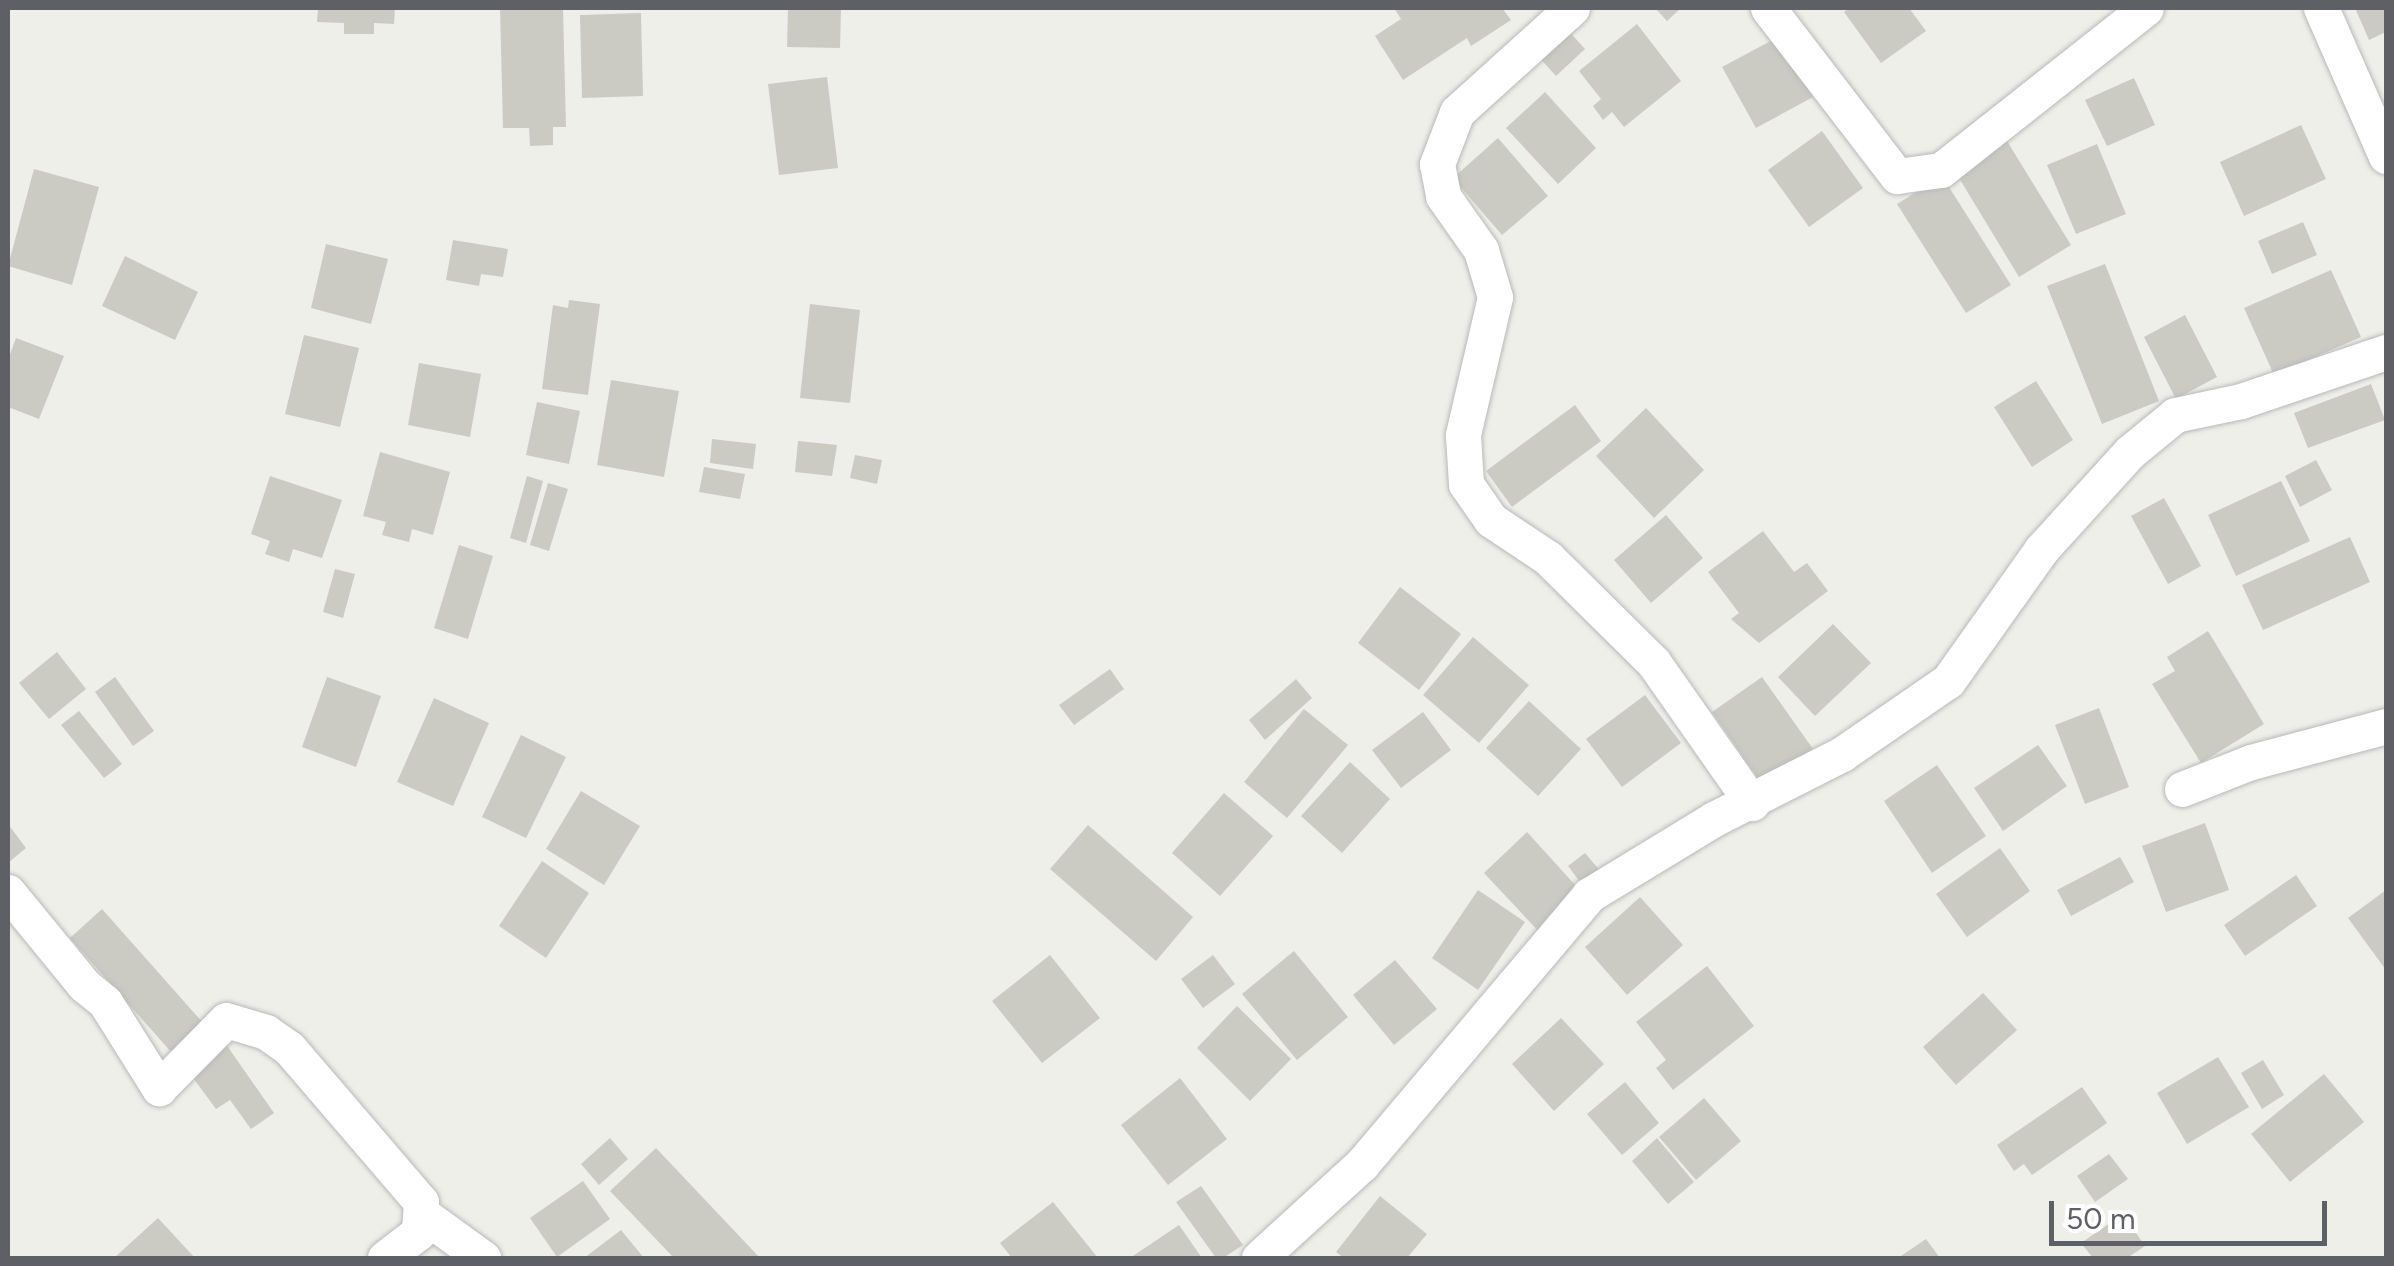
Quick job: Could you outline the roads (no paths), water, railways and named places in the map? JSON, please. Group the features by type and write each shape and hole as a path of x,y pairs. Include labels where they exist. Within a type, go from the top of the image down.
{"street":[{"path":"1572,8 1457,112 1437,164 1443,196 1481,250 1495,297 1463,435 1466,484 1492,520 1548,558 1654,663 1752,803"},
{"path":"1768,8 1898,176 1941,170 2146,8"},
{"path":"2321,8 2386,156"},
{"path":"1259,1258 1362,1164 1588,896 1842,754 1948,681 2041,550 2130,452 2175,415 2241,401 2386,352"},
{"path":"2182,789 2251,762 2386,726"},
{"path":"8,892 84,986 106,1002 159,1088 226,1020 266,1032 289,1048 388,1160 425,1216 483,1258"},
{"path":"385,1258 419,1232 425,1216"}]}
